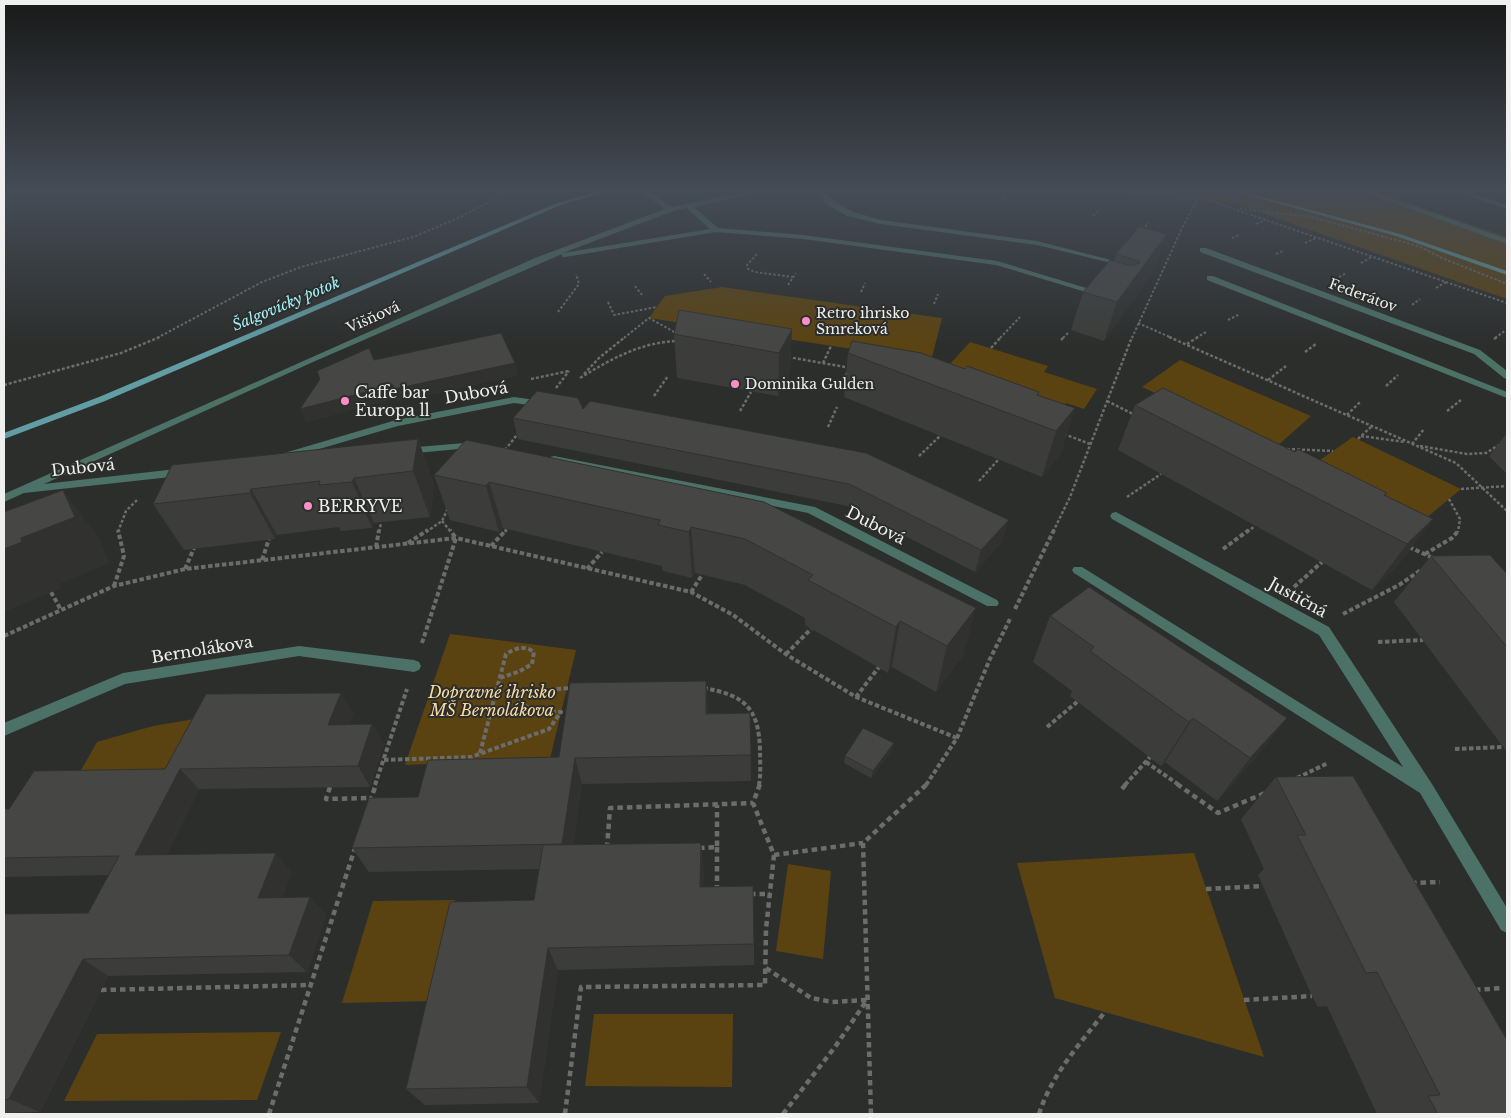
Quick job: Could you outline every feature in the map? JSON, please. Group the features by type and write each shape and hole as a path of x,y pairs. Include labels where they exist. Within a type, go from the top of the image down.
{"street":[{"name":"Višňová","path":"4,498 26,490 310,360 538,260 584,242"},
{"path":"538,260 644,242"},
{"path":"842,242 997,263 1114,297"},
{"path":"1038,242 1106,260"},
{"name":"Federátov","path":"1203,250 1477,352 1507,376"},
{"path":"1210,278 1507,395"},
{"name":"Dubová","path":"323,458 273,461 396,423 514,400 552,405"},
{"path":"393,452 482,444 490,446"},
{"name":"Dubová","path":"543,456 811,510 992,603"},
{"name":"Dubová","path":"26,490 195,470"},
{"name":"Justičná","path":"1116,516 1324,631 1426,789 1507,924"},
{"name":"Justičná","path":"1078,570 1426,789"},
{"name":"Bernolákova","path":"4,730 123,679 300,651 414,666"}],"path":[{"path":"4,386 121,353 169,333 262,282 301,267 393,242"},
{"path":"774,855 863,843 925,787 957,738 989,662 1070,497 1138,322 1175,242"},
{"path":"1329,242 1507,303"},
{"path":"1404,242 1418,246 1442,258 1507,284"},
{"path":"760,250 748,265 748,269 755,272 793,277"},
{"path":"1361,262 1372,257"},
{"path":"558,312 579,284 574,269"},
{"path":"788,285 796,273"},
{"path":"704,274 711,282"},
{"path":"1436,288 1446,282"},
{"path":"861,292 865,283"},
{"path":"635,286 642,296"},
{"path":"934,304 938,294"},
{"path":"608,302 614,314 657,307"},
{"path":"1228,320 1241,313"},
{"path":"991,348 1020,317"},
{"path":"682,336 649,318 598,358 580,378 625,351 661,340 685,341"},
{"path":"1138,322 1456,463 1507,511"},
{"path":"1492,341 1506,330"},
{"path":"1061,340 1069,332"},
{"path":"1187,344 1206,332"},
{"path":"1305,352 1317,343"},
{"path":"822,363 831,346"},
{"path":"785,357 858,369"},
{"path":"1268,380 1286,366"},
{"path":"842,384 850,368"},
{"path":"528,379 569,371"},
{"path":"1386,386 1398,375"},
{"path":"654,396 668,376"},
{"path":"740,412 751,392"},
{"path":"1447,411 1461,400"},
{"path":"1107,401 1141,418"},
{"path":"1347,415 1361,402"},
{"path":"828,427 837,407"},
{"path":"1372,426 1359,438 1412,444 1467,454 1486,453 1500,445"},
{"path":"1412,444 1424,429"},
{"path":"1064,434 1090,444"},
{"path":"919,456 940,436"},
{"path":"1285,449 1333,451"},
{"path":"979,481 999,459"},
{"path":"1127,498 1161,474"},
{"path":"1461,489 1507,486"},
{"path":"114,586 124,556 118,531 126,511 139,497"},
{"path":"1425,554 1453,539 1460,529 1462,521 1458,510 1449,498"},
{"path":"406,544 442,521 450,504"},
{"path":"442,521 456,538"},
{"path":"376,547 381,523"},
{"path":"1223,549 1255,526"},
{"path":"491,546 507,529"},
{"path":"4,636 114,586 185,569 456,538 690,592 733,615 786,654 856,697 957,738"},
{"path":"367,811 456,538"},
{"path":"262,560 269,540"},
{"path":"1343,614 1399,585 1436,560 1401,543"},
{"path":"185,569 194,548"},
{"path":"587,568 602,552"},
{"path":"1293,587 1322,562"},
{"path":"690,592 702,575"},
{"path":"51,592 62,610"},
{"path":"786,654 811,629"},
{"path":"1378,642 1423,640"},
{"path":"480,754 506,654 522,647 528,647 534,652 532,664 520,671 500,678"},
{"path":"856,697 879,668"},
{"path":"384,760 471,757 550,729 561,712 532,711 523,706 519,699 522,691 581,688"},
{"path":"565,1114 581,987 765,985 766,929 774,855 753,804 760,789 759,726 754,714 743,702 715,690 698,688"},
{"path":"1048,727 1077,702"},
{"path":"1455,749 1503,747"},
{"path":"1122,789 1150,757"},
{"path":"1146,762 1218,813 1269,791"},
{"path":"1294,779 1328,763"},
{"path":"330,787 326,799 372,798"},
{"path":"616,851 606,851 610,808 753,804"},
{"path":"717,805 717,895"},
{"path":"269,1114 358,839"},
{"path":"863,843 871,1114"},
{"path":"690,848 717,847"},
{"path":"1403,884 1440,882"},
{"path":"1206,889 1263,886"},
{"path":"743,894 770,894"},
{"path":"766,968 810,998 832,1002 867,1000"},
{"path":"101,990 311,985"},
{"path":"1472,990 1502,988"},
{"path":"1244,1000 1312,996"},
{"path":"783,1114 835,1047 867,1000"},
{"path":"1039,1114 1042,1103 1059,1068 1104,1013"}],"green space":[{"path":"1345,242 1507,242 1507,299"},
{"name":"Retro ihrisko Smreková","path":"722,287 942,318 931,361 649,318 665,296"},
{"path":"970,342 1048,366 1044,372 1097,389 1084,409 1066,403 1052,423 949,365"},
{"path":"1180,360 1311,416 1275,448 1142,387"},
{"path":"1353,437 1461,489 1419,524 1310,467"},
{"name":"Dopravné ihrisko MŠ Bernolákova","path":"450,634 576,650 550,759 405,765"},
{"path":"212,716 183,768 80,772 97,742 153,726"},
{"path":"1194,853 1264,1057 1055,998 1017,863"},
{"path":"788,864 831,871 823,959 776,951"},
{"path":"455,900 433,1001 342,1003 373,901"},
{"path":"594,1014 733,1014 732,1087 585,1086"},
{"path":"281,1032 257,1100 64,1101 97,1034"}],"building":[{"path":"1126,242 1161,242 1117,302 1083,292 1110,260 1131,266 1140,263 1139,261 1116,254"},
{"path":"679,310 792,329 779,353 674,334"},
{"path":"501,333 515,363 394,389 393,385 300,409 320,379 317,371 369,348 374,360"},
{"path":"852,341 921,353 965,369 967,366 1039,392 1037,395 1075,408 1056,431 848,353"},
{"path":"1163,388 1295,452 1298,449 1387,493 1384,495 1433,519 1407,544 1135,405"},
{"path":"537,391 578,398 583,409 590,401 866,453 1009,520 981,550 849,484 513,418"},
{"path":"418,439 413,471 354,478 352,482 319,485 320,481 251,489 250,493 153,504 172,465"},
{"path":"466,440 764,502 976,608 947,646 900,621 896,627 808,580 813,575 745,539 691,527 689,532 658,525 660,520 489,482 486,486 434,475"},
{"path":"63,490 75,517 21,538 22,542 4,549 4,512"},
{"path":"1490,555 1507,574 1507,647 1431,556"},
{"path":"1089,587 1287,718 1250,758 1193,718 1189,722 1090,651 1094,647 1050,616"},
{"path":"706,681 706,714 750,713 751,755 575,758 562,844 352,848 369,798 418,797 428,760 559,757 570,683"},
{"path":"341,693 328,725 372,724 358,766 180,769 135,855 276,853 258,898 310,897 289,955 83,959 9,1099 4,1100 4,914 88,913 119,856 4,858 4,809 9,809 34,771 165,769 206,694"},
{"path":"863,728 894,743 873,771 845,756"},
{"path":"1353,776 1507,1040 1507,1114 1438,1114 1428,1096 1440,1095 1377,972 1366,973 1297,835 1306,835 1276,777"},
{"path":"701,843 700,887 753,886 754,944 548,948 527,1087 406,1089 450,902 534,900 543,845"}],"waterway":[{"name":"Šalgovícky potok","path":"4,436 102,399 470,242"},
{"name":"Šalgovícky potok","path":"1419,242 1507,273"}],"place":[{"name":"Retro ihrisko Smreková","path":"806,321"},
{"name":"Dominika Gulden","path":"735,384"},
{"name":"Caffe bar Europa ll","path":"345,401"},
{"name":"BERRYVE","path":"308,506"}]}
